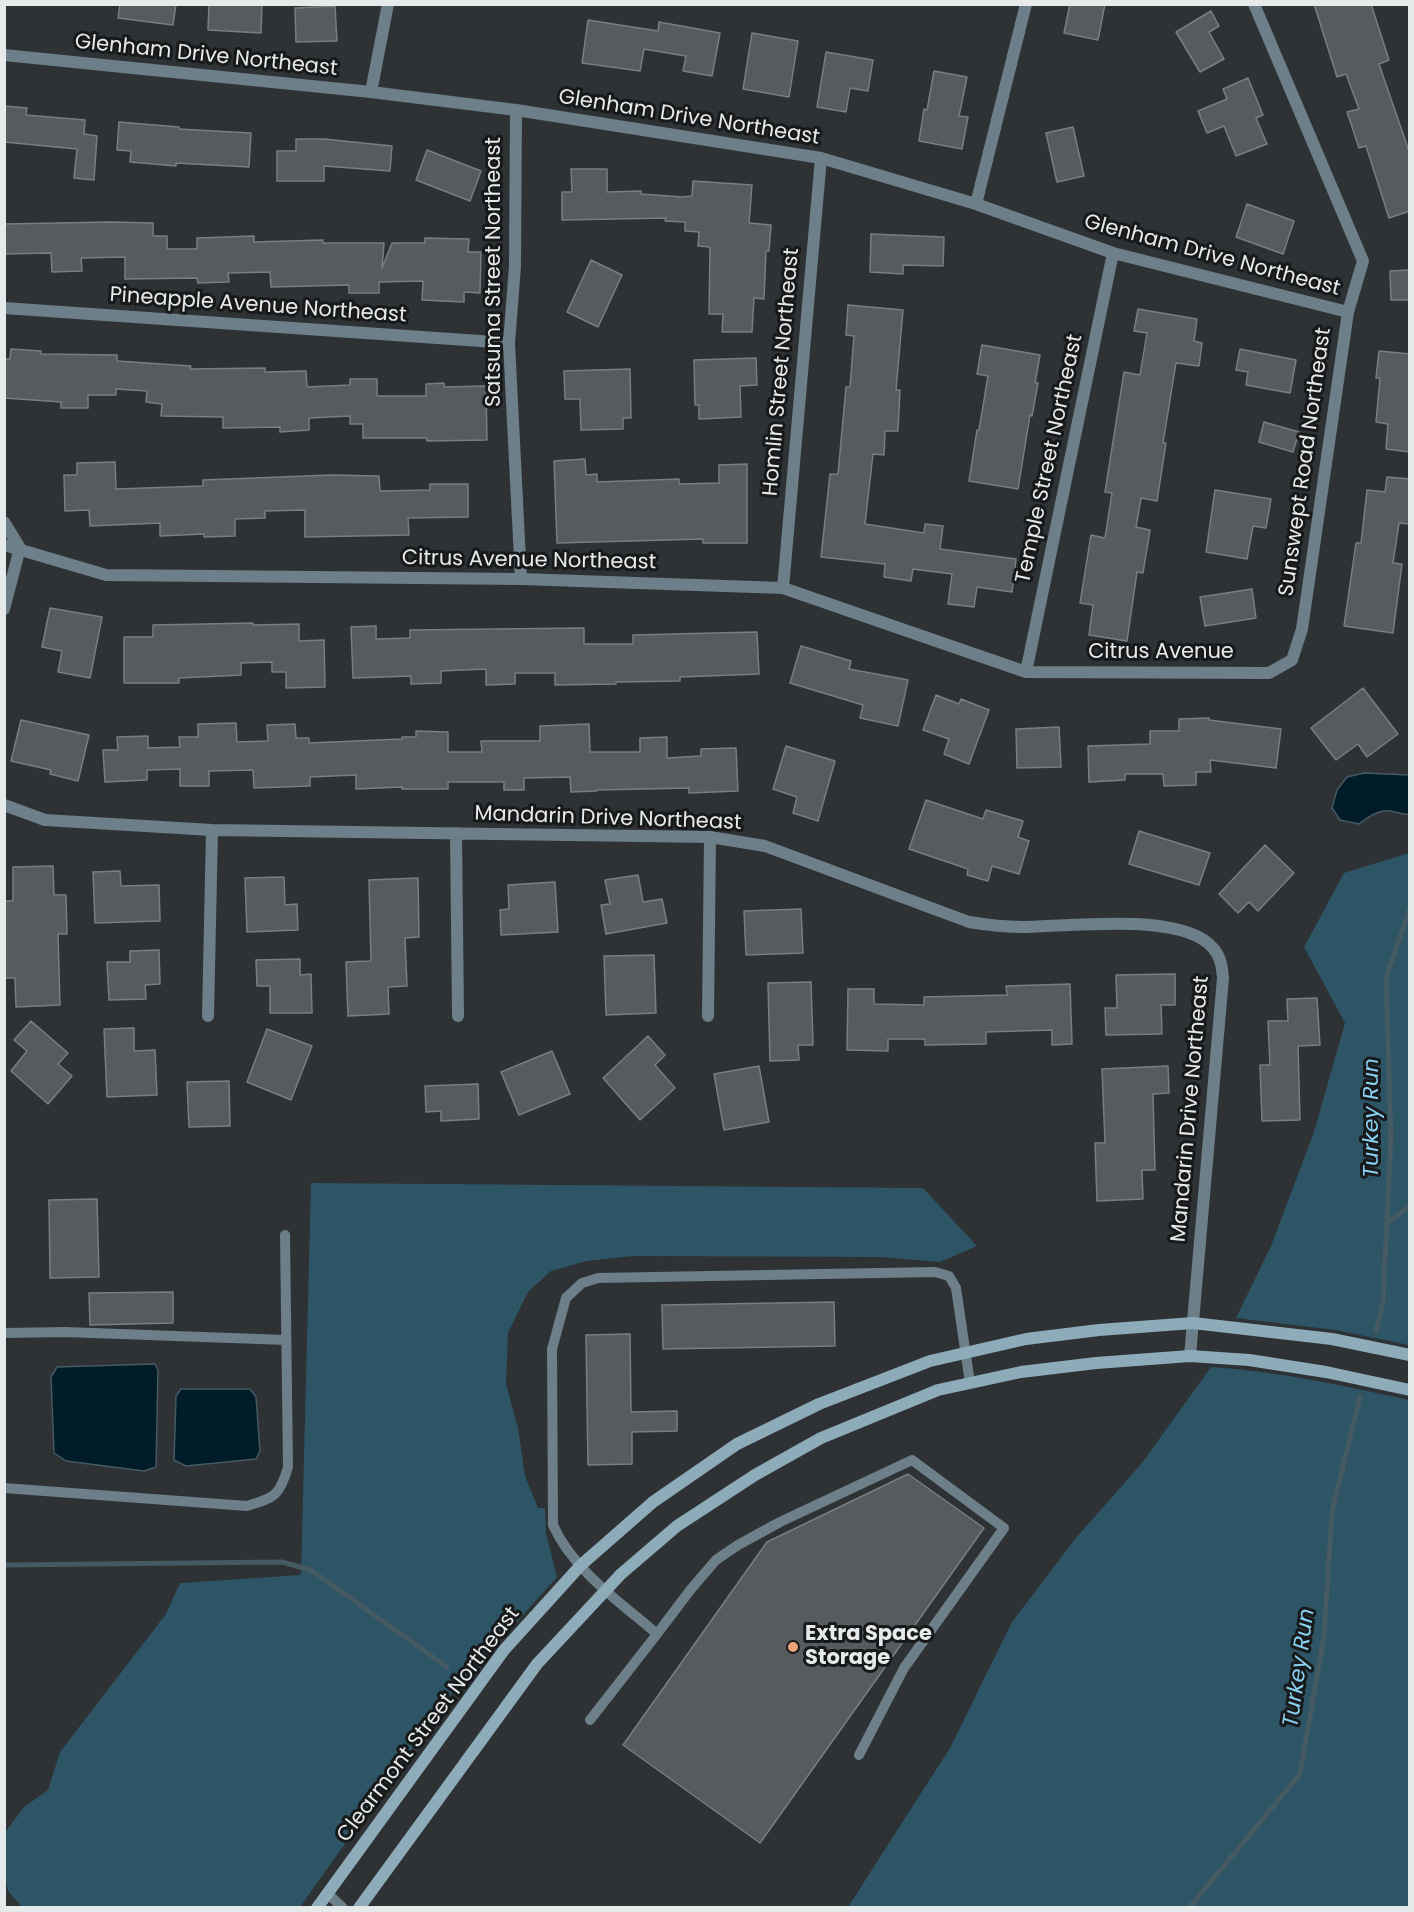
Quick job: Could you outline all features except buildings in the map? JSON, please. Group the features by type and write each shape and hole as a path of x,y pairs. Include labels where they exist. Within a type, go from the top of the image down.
{"street":[{"path":"371,92 388,4"},
{"path":"976,204 1026,4"},
{"name":"Sunswept Road Northeast","path":"1254,4 1363,261 1348,312 1302,629 1292,660"},
{"name":"Glenham Drive Northeast","path":"4,55 371,92 516,110 820,158 976,204 1113,253 1348,312"},
{"name":"Satsuma Street Northeast","path":"516,110 515,266 509,343 521,579"},
{"name":"Homlin Street Northeast","path":"783,588 820,158"},
{"name":"Temple Street Northeast","path":"1026,672 1113,253"},
{"name":"Pineapple Avenue Northeast","path":"4,308 509,343"},
{"path":"4,522 20,548 4,609"},
{"path":"4,545 20,548"},
{"name":"Citrus Avenue Northeast","path":"20,548 105,574 521,579 783,588 1026,672"},
{"name":"Citrus Avenue","path":"1026,672 1269,673 1292,660"},
{"name":"Mandarin Drive Northeast","path":"4,805 45,820 212,830 710,837 765,846 969,921 987,925 1022,927 1167,925 1194,934 1213,947 1221,963 1222,998 1190,1356"},
{"path":"208,1016 212,830"},
{"path":"456,833 458,1016"},
{"path":"708,1016 710,837"},
{"name":"Clearmont Street Northeast","path":"317,1908 504,1650 581,1565 653,1502 737,1444 819,1404 930,1361 1026,1339 1099,1330 1193,1323 1332,1339 1410,1355"},
{"path":"359,1908 537,1664 621,1574 677,1526 755,1475 821,1438 938,1390 1021,1372 1096,1363 1190,1356 1249,1360 1326,1372 1410,1390"}],"lane":[{"path":"4,1488 247,1506 269,1500 283,1486 288,1467 285,1235"},
{"path":"657,1634 581,1565 561,1542 553,1525 552,1349 566,1298 582,1283 598,1278 935,1272 949,1276 956,1288 970,1383"},
{"path":"4,1333 65,1332 286,1340"},
{"path":"590,1720 716,1560 780,1522 912,1460 1004,1528 904,1668 859,1755"},
{"path":"327,1893 343,1908"}],"shaded area":[{"path":"1364,773 1409,775 1409,814 1382,811 1373,814 1359,824 1340,820 1332,808 1337,790 1347,777"},
{"path":"1409,853 1409,1345 1335,1330 1236,1318 1271,1246 1314,1132 1345,1023 1304,947 1344,873"},
{"path":"311,1183 923,1188 977,1246 940,1262 881,1257 633,1256 587,1261 551,1271 528,1292 508,1333 506,1384 518,1428 525,1476 538,1508 545,1508 546,1534 557,1577 496,1645 465,1687 459,1683 300,1907 22,1907 8,1891 5,1876 6,1831 24,1807 48,1790 60,1752 166,1614 180,1583 301,1575"},
{"path":"155,1364 158,1370 156,1467 144,1471 66,1461 54,1453 51,1377 57,1367"},
{"path":"1211,1367 1335,1384 1409,1400 1409,1907 848,1907 950,1748 1012,1622 1075,1539 1142,1463"},
{"path":"181,1389 250,1389 256,1397 260,1451 256,1459 186,1466 174,1460 176,1396"}],"waterway":[{"name":"Turkey Run","path":"1376,1331 1383,1303 1391,1137 1386,978 1410,908"},
{"path":"1387,1223 1410,1206"},
{"name":"Turkey Run","path":"1189,1908 1300,1774 1324,1636 1332,1512 1360,1397"},
{"path":"4,1565 282,1562 311,1570 447,1667"}],"place":[{"name":"Extra Space Storage","path":"793,1647"}]}
